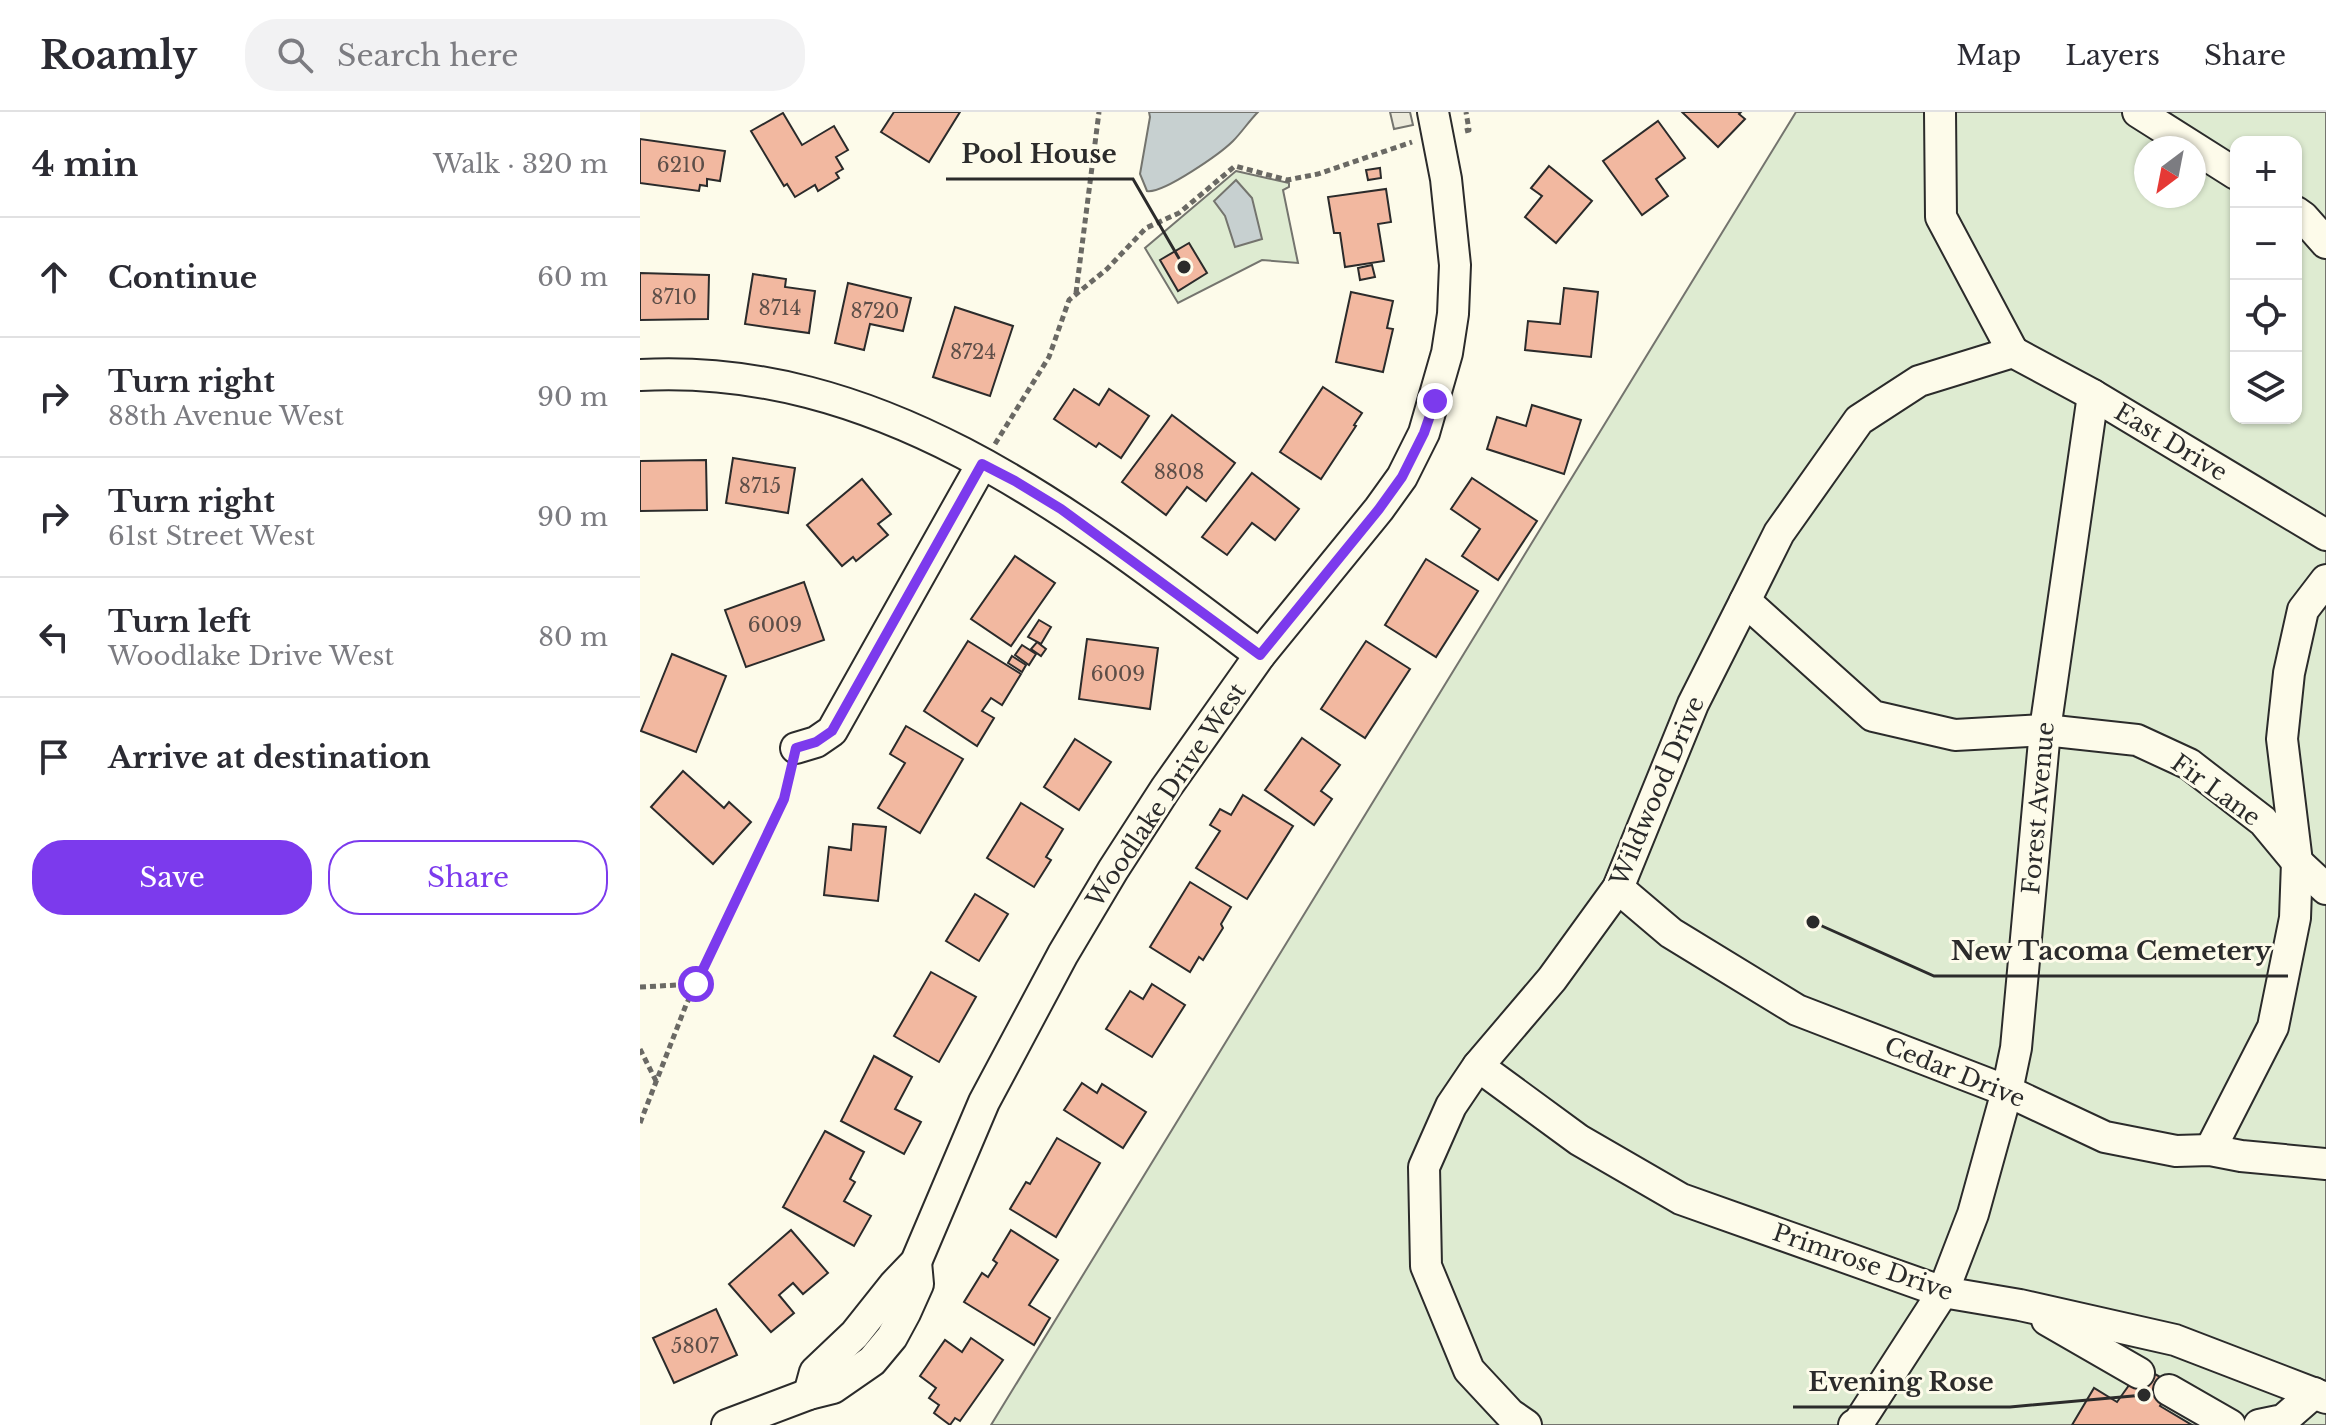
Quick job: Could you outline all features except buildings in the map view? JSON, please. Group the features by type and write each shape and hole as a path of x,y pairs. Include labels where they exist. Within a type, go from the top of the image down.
{"street":[{"path":"1940,112 1941,217 2013,352"},
{"path":"2138,112 2230,170"},
{"name":"Woodlake Drive West","path":"727,1425 848,1380 872,1361 892,1337 918,1284 916,1262 984,1102 1063,954 1166,788 1260,655 1402,477 1424,433 1435,401 1453,314 1455,265 1437,119"},
{"path":"2302,216 2326,243"},
{"name":"East Drive","path":"2013,352 2093,395 2326,535"},
{"name":"Wildwood Drive","path":"1526,1425 1510,1414 1469,1370 1426,1266 1424,1167 1451,1106 1478,1066 1552,979 1618,888 1693,704 1779,533 1859,420 1919,381 2013,352"},
{"path":"640,375 667,373 770,383 813,392 908,425 1015,481 1061,509 1260,655"},
{"name":"Forest Avenue","path":"1854,1425 1859,1422 1943,1292 1973,1214 2007,1091 2016,1048 2045,730 2093,395"},
{"path":"796,748 816,742 832,731 982,464"},
{"path":"2210,1150 2273,1027 2295,918 2297,862 2282,739 2287,686 2303,610 2326,580"},
{"name":"Fir Lane","path":"1745,601 1873,716 1955,735 2045,730 2137,740 2189,764 2263,821 2297,862 2326,889"},
{"name":"Cedar Drive","path":"1618,888 1671,933 1797,1010 2007,1091 2105,1137 2176,1151 2210,1150 2326,1164"},
{"name":"Primrose Drive","path":"1478,1066 1579,1140 1681,1199 1943,1292 2020,1305 2175,1340 2320,1395"},
{"path":"2020,1305 2139,1373"},
{"path":"2169,1390 2230,1425"},
{"path":"2259,1425 2283,1420 2320,1395"}],"path":[{"path":"1076,294 1099,112"},
{"path":"982,464 1049,357 1069,300 1107,269 1146,228 1179,213 1235,166 1287,180 1318,174 1411,143 1437,119 1469,130 1466,112"},
{"path":"640,1123 696,984 784,799 796,748"},
{"path":"640,987 696,984"},
{"path":"640,1049 656,1081"}],"green space":[{"path":"1796,112 2326,112 2326,1425 991,1425"},
{"path":"1236,171 1289,183 1289,187 1283,190 1298,263 1262,260 1178,303 1145,248"}],"shaded area":[{"path":"1149,112 1258,112 1233,141 1205,163 1166,186 1147,191 1140,174"},
{"path":"1390,112 1410,112 1413,125 1394,129"},
{"path":"1236,180 1252,198 1262,239 1235,247 1225,216 1214,201"}],"place":[{"name":"Pool House","path":"1184,267"},
{"name":"New Tacoma Cemetery","path":"1813,922"},
{"name":"Evening Rose","path":"2144,1395"}],"route":[{"path":"696,984 784,799 796,748 816,742 832,731 982,464 1061,509 1260,655 1402,477 1424,433 1435,401"}]}
